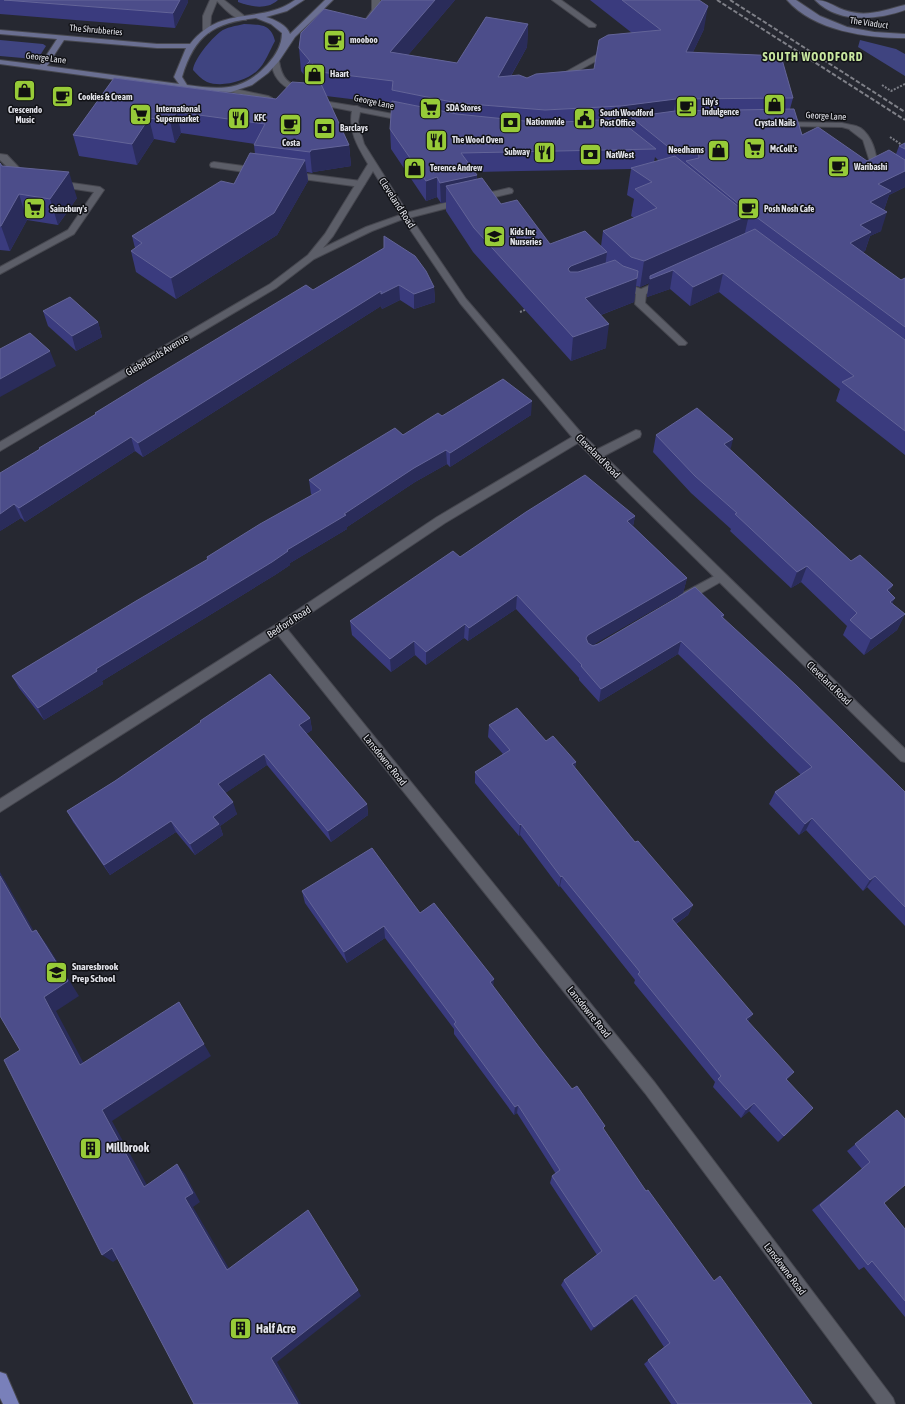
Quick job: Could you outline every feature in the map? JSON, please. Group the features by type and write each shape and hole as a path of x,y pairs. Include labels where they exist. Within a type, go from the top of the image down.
{"main road":[{"path":"298,2 283,11 219,23 206,31 191,46 178,77 184,86 219,91 231,90 245,86 256,80 275,61 286,42 321,12 329,0"},
{"name":"The Viaduct","path":"791,0 808,13 828,24 844,30 889,36 905,36"},
{"name":"The Viaduct","path":"821,2 842,13 863,17 881,16 905,7"},
{"path":"257,17 271,20 279,25 286,32 286,42"},
{"name":"The Shrubberies","path":"0,32 157,46 191,46"},
{"path":"42,68 62,37"},
{"name":"George Lane","path":"0,62 184,86"},
{"path":"0,1380 11,1404"}],"street":[{"path":"206,31 207,16 214,0"},
{"path":"220,0 233,12 243,18"},
{"path":"360,21 367,22 376,12 376,0"},
{"path":"556,0 592,25"},
{"path":"546,84 607,52 621,47"},
{"name":"George Lane","path":"275,61 276,72 281,81 321,101"},
{"path":"231,90 275,99"},
{"name":"George Lane","path":"307,101 321,101 411,120"},
{"name":"Cleveland Road","path":"357,108 354,122 360,144 405,216 463,301 579,438 905,758"},
{"name":"George Lane","path":"771,124 842,125 853,128 862,133 870,142 872,157 905,178"},
{"path":"0,157 4,157 25,179 33,180"},
{"name":"Glebelands Avenue","path":"0,447 273,286 311,257 328,236 362,184 373,164"},
{"path":"214,165 268,172"},
{"path":"284,174 362,184"},
{"path":"0,271 71,232 100,190 48,182"},
{"name":"Glebelands Avenue","path":"311,257 390,220 509,191"},
{"path":"613,278 623,287 641,292 676,276"},
{"path":"641,292 640,304 682,344"},
{"path":"596,455 636,434"},
{"name":"Bedford Road","path":"0,806 279,628 441,520 579,438"},
{"path":"673,605 720,577"},
{"name":"Lansdowne Road","path":"279,628 650,1088 886,1404"}],"path":[{"path":"882,85 891,91 905,84"},
{"path":"520,312 527,309"}],"shaded area":[{"path":"238,0 278,0 269,5 259,7 243,4 238,2"},
{"path":"244,24 264,26 271,31 273,35 275,41 262,65 257,71 247,78 227,84 213,84 207,82 193,70 196,60 212,39 222,30"},
{"path":"0,40 43,44 46,46 39,57 34,59 0,56"},
{"path":"860,40 896,49 905,54 905,76 858,47"}],"building":[{"path":"4,0 180,0 173,13"},
{"path":"382,0 435,0 390,52 457,63 486,17 528,24 498,77 519,75 527,78 536,74 594,69 599,40 608,35 661,30 622,0 699,0 708,6 686,52 781,56 793,98 676,99 621,106 545,110 457,103 392,90 393,81 320,72 312,63 317,74 304,67 310,61 299,48 301,33 324,9 366,19"},
{"path":"114,78 276,99 292,82 321,84 349,145 311,150 310,152 254,145 265,124 177,112 170,121 149,118 132,144 73,135"},
{"path":"392,101 457,114 544,123 618,119 656,149 461,153 477,175 440,183 437,177 426,181 390,129"},
{"path":"794,109 802,135 818,127 867,161 889,150 905,160 905,171 878,184 891,191 870,202 887,212 860,225 871,232 850,243 901,280 905,278 905,327 740,205 686,161 699,158 698,149 672,150 631,117 675,111"},
{"path":"905,143 905,149 899,146"},
{"path":"250,153 305,160 274,213 171,278 131,251 142,243 132,236 221,181 234,184"},
{"path":"675,156 749,215 644,261 631,257 603,231 657,208 635,189 652,182 631,168"},
{"path":"0,163 2,166 69,172 50,199 19,194 0,226"},
{"path":"482,178 501,204 517,200 550,244 585,231 607,252 571,266 568,269 570,272 578,272 615,260 623,266 638,271 637,278 585,298 609,324 573,337 474,228 446,186"},
{"path":"755,229 905,340 905,431 842,382 854,376 723,273 693,287 673,270 650,279 650,276"},
{"path":"384,236 415,256 426,271 434,287 414,294 399,285 381,294 381,291 138,443 131,437 19,508 14,504 0,514 0,473 96,414 95,413 306,285 313,290 384,248"},
{"path":"70,297 98,322 72,336 43,311"},
{"path":"30,333 50,351 0,379 0,349"},
{"path":"503,379 532,401 450,453 446,450 414,468 344,514 346,515 287,550 288,551 272,562 96,669 97,671 38,708 12,676 208,559 207,557 260,524 321,490 309,480 395,428 403,435 438,413 442,416"},
{"path":"697,408 733,439 724,444 851,561 860,555 893,585 887,590 895,598 890,602 905,614 871,639 850,620 857,613 807,566 797,572 735,514 737,513 695,476 656,435"},
{"path":"585,475 635,516 627,521 687,578 588,635 586,638 588,643 593,646 598,644 695,587 724,615 721,616 797,686 905,792 905,907 875,876 870,880 812,818 805,824 775,792 812,767 681,641 601,689 581,666 582,665 517,595 469,628 465,624 426,652 414,641 390,659 350,621 453,551 460,557 526,512"},
{"path":"270,674 310,718 299,725 367,804 328,831 264,754 218,784 233,802 213,817 219,824 190,844 171,821 104,865 67,811 115,781"},
{"path":"517,708 546,741 553,736 576,762 572,764 635,842 638,841 693,905 672,919 753,1014 746,1019 794,1072 786,1079 813,1108 784,1136 754,1103 746,1110 718,1079 721,1076 638,974 640,972 562,876 561,877 521,824 520,825 475,772 510,750 489,725"},
{"path":"372,848 420,913 434,903 494,979 490,982 539,1047 572,1089 577,1086 605,1126 603,1128 646,1191 648,1190 714,1281 720,1276 812,1404 678,1404 648,1360 670,1343 636,1295 594,1327 564,1280 602,1251 552,1176 560,1170 518,1105 515,1107 454,1024 456,1022 384,926 344,952 302,891"},
{"path":"0,876 32,932 36,930 68,981 44,997 80,1065 179,1002 204,1044 102,1110 144,1187 177,1164 193,1193 185,1198 227,1270 308,1210 358,1290 271,1358 298,1404 194,1404 112,1248 102,1255 4,1060 20,1050 0,1016"},
{"path":"897,1110 905,1119 905,1185 884,1203 905,1229 905,1301 872,1261 868,1265 820,1205 870,1162 855,1144"}],"railway":[{"path":"717,0 905,120"},
{"path":"730,0 905,112"}],"place":[{"name":"mooboo","path":"335,40"},
{"name":"Haart","path":"315,74"},
{"name":"Crescendo Music","path":"25,91"},
{"name":"Cookies & Cream","path":"63,97"},
{"name":"Crystal Nails","path":"775,104"},
{"name":"Lily's Indulgence","path":"686,107"},
{"name":"SDA Stores","path":"431,108"},
{"name":"International Supermarket","path":"140,114"},
{"name":"KFC","path":"239,118"},
{"name":"South Woodford Post Office","path":"584,118"},
{"name":"Nationwide","path":"511,122"},
{"name":"Costa","path":"291,124"},
{"name":"Barclays","path":"324,128"},
{"name":"The Wood Oven","path":"437,140"},
{"name":"McColl's","path":"755,149"},
{"name":"Needhams","path":"719,150"},
{"name":"Subway","path":"545,152"},
{"name":"NatWest","path":"591,155"},
{"name":"Waribashi","path":"839,167"},
{"name":"Terence Andrew","path":"415,168"},
{"name":"Sainsbury's","path":"35,209"},
{"name":"Posh Nosh Cafe","path":"748,209"},
{"name":"Kids Inc Nurseries","path":"494,237"},
{"name":"Snaresbrook Prep School","path":"57,972"},
{"name":"Millbrook","path":"91,1148"},
{"name":"Half Acre","path":"240,1329"}],"district":[{"name":"SOUTH WOODFORD","path":"813,57"}]}
